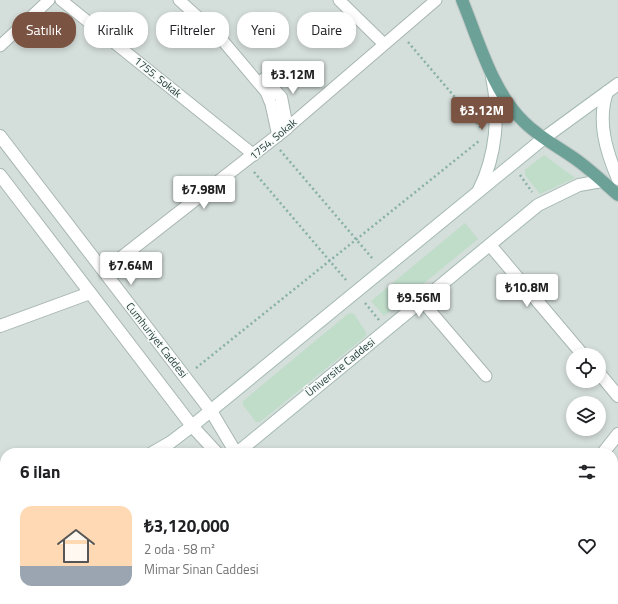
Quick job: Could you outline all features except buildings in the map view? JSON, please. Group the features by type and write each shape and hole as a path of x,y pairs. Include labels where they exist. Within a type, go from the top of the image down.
{"main road":[{"path":"462,0 491,70 505,97 519,117 544,138 572,157 618,195"}],"street":[{"path":"0,46 49,0"},
{"name":"1755. Sokak","path":"61,0 250,159"},
{"path":"179,0 218,35 266,92 271,104 275,138"},
{"path":"339,0 384,44"},
{"name":"1754. Sokak","path":"104,271 250,159 436,0"},
{"path":"477,193 487,171 492,151 495,95 491,70"},
{"path":"264,79 282,97 287,128"},
{"path":"161,448 171,442 211,411 544,138 618,84"},
{"path":"607,92 602,111 603,129 608,151 618,179"},
{"name":"Cumhuriyet Caddesi","path":"0,136 211,411 233,448"},
{"path":"0,175 192,426 212,448"},
{"name":"Üniversite Caddesi","path":"242,448 538,205 579,185 602,181"},
{"path":"490,245 578,348"},
{"path":"0,326 90,294"},
{"path":"422,300 486,376"},
{"path":"606,381 618,396"},
{"path":"607,448 618,434"}],"path":[{"path":"399,32 482,128"},
{"path":"275,138 372,258"},
{"path":"191,372 481,140"},
{"path":"250,159 346,280"},
{"path":"519,174 536,197"},
{"path":"364,302 381,323"}],"shaded area":[{"path":"0,0 618,0 618,448 243,448 239,444 235,448 0,448"}],"green space":[{"path":"544,155 575,178 540,194 525,175 525,170"},
{"path":"465,223 478,239 384,316 371,301"},
{"path":"349,313 354,314 366,332 366,336 260,422 256,422 243,405 243,401"}]}
